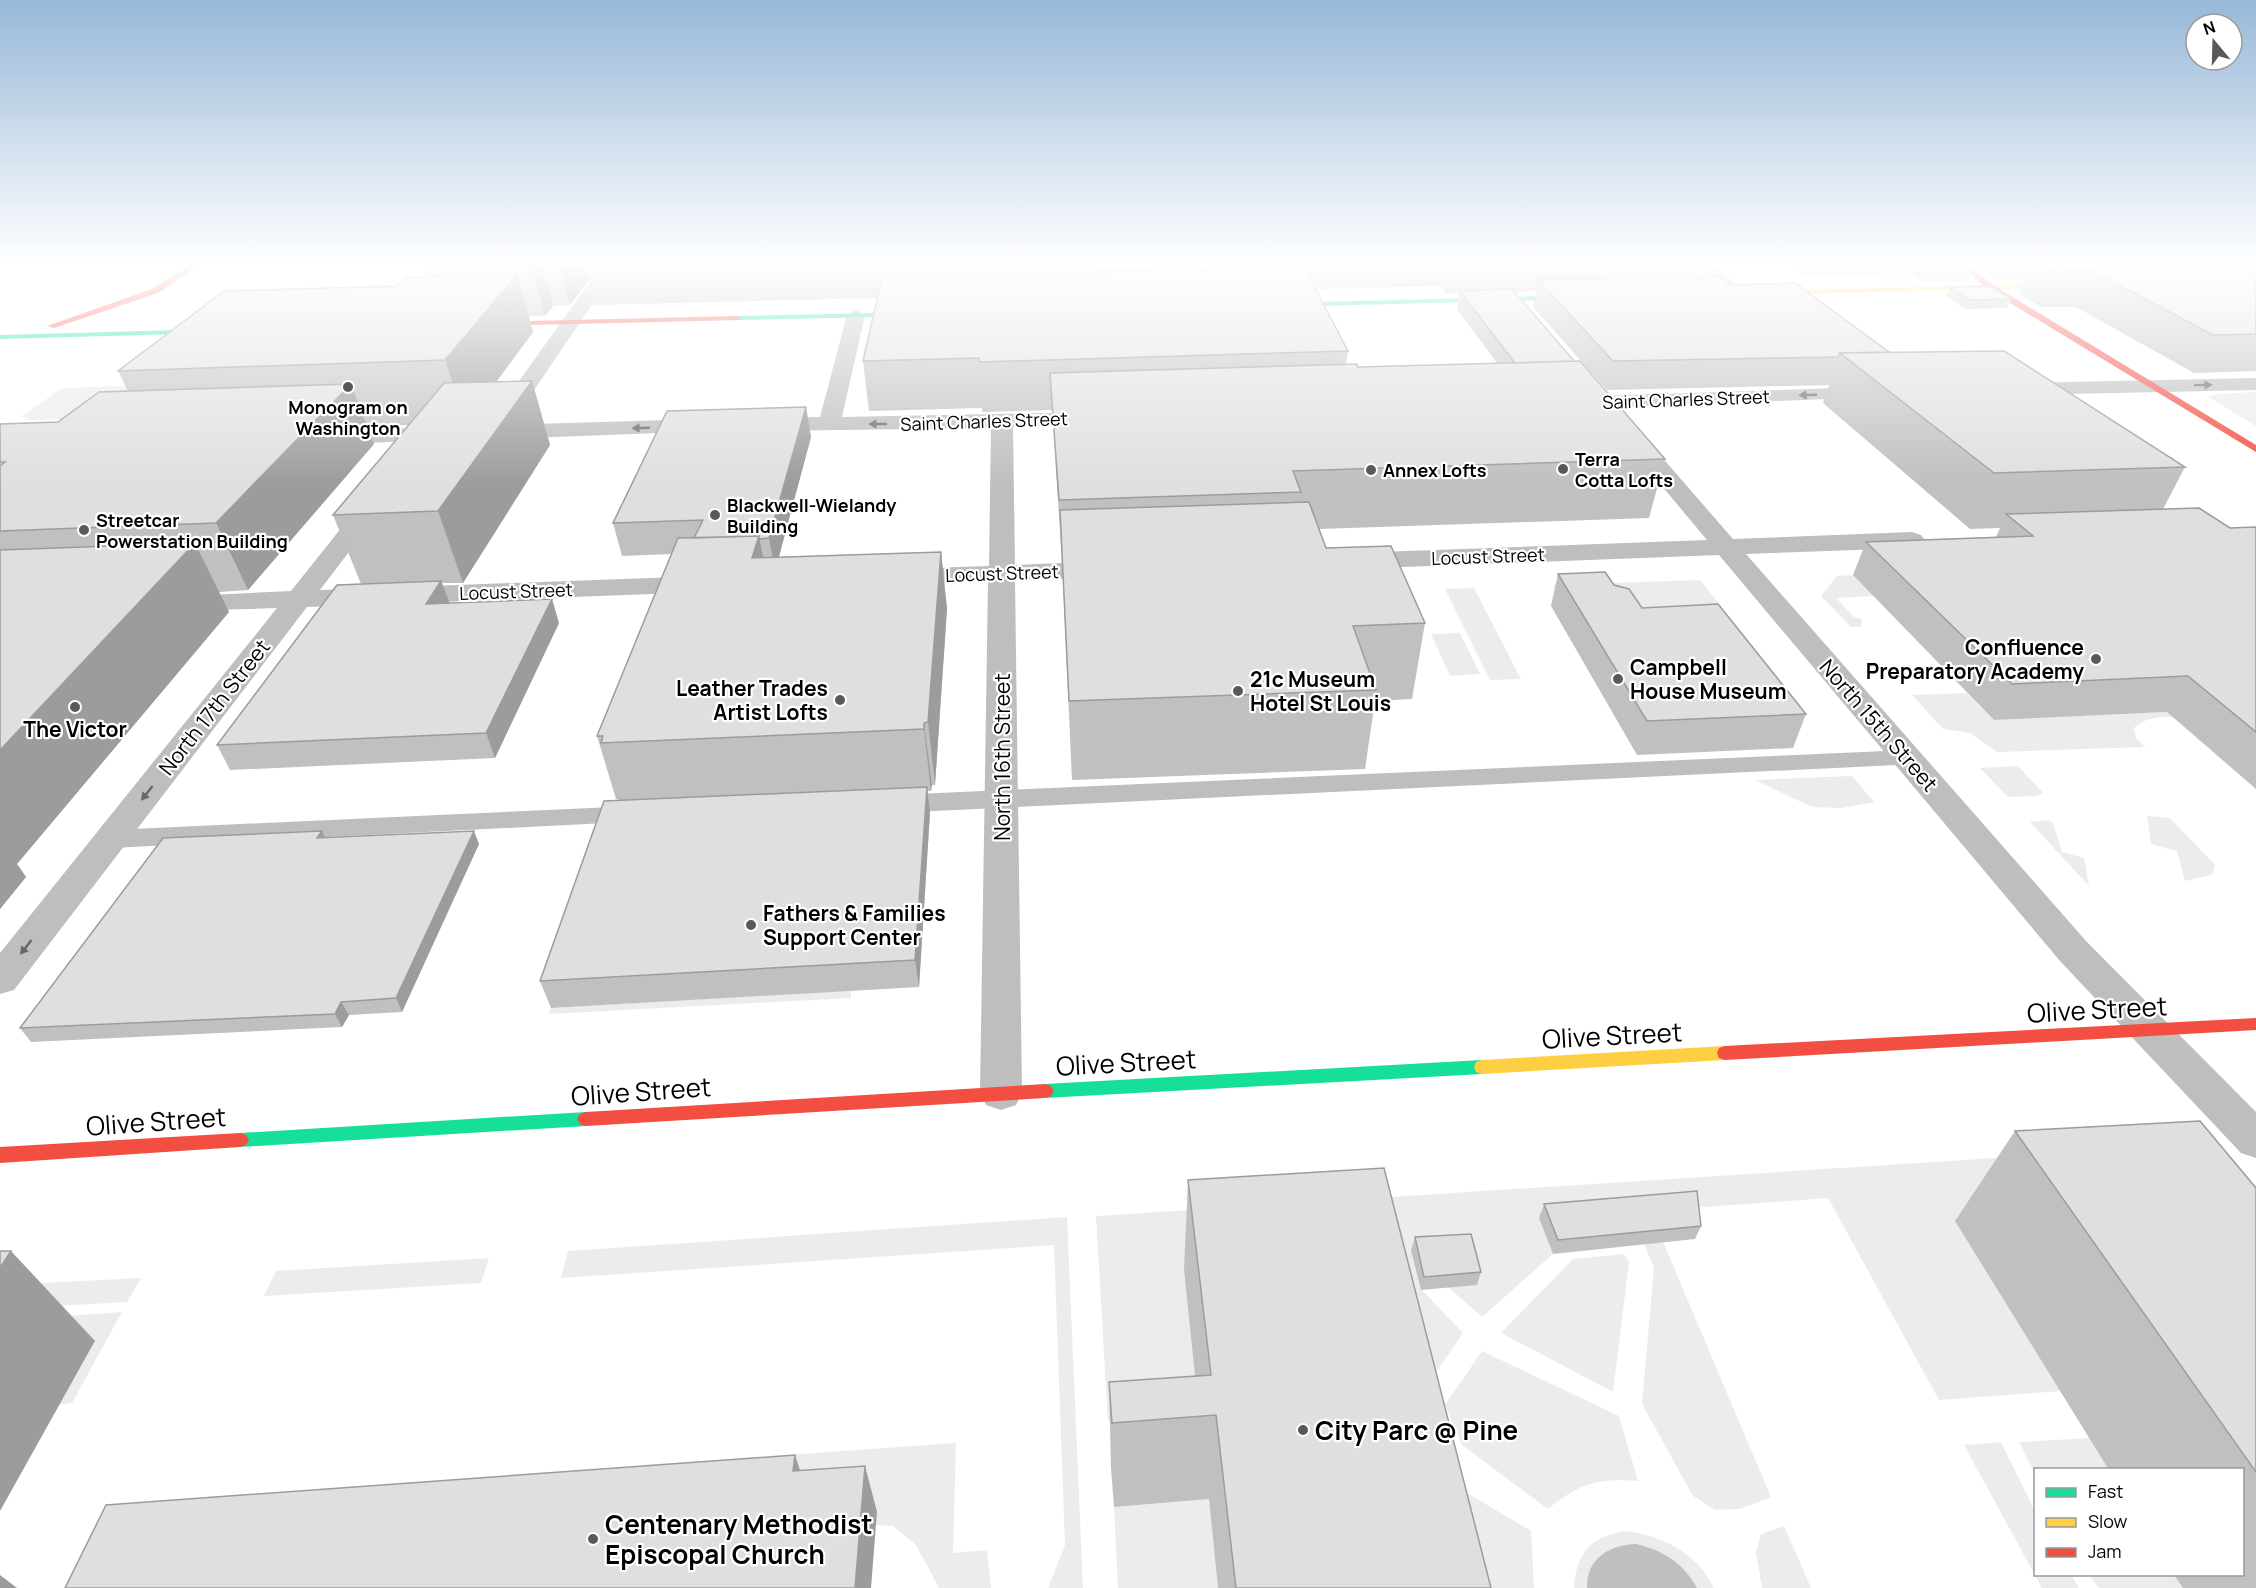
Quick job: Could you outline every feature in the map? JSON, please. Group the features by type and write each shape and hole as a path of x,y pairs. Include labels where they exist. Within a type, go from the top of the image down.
{"main road":[{"path":"0,337 18,336"},
{"path":"0,344 20,336"},
{"path":"2069,336 2256,449"},
{"name":"Olive Street","path":"0,1155 1001,1092 2256,1024"}],"street":[{"name":"Saint Charles Street","path":"560,336 488,433 830,422 884,424 1118,417"},
{"path":"830,422 851,336"},
{"name":"North 15th Street","path":"1580,377 2073,951 2256,1140"},
{"path":"2000,389 2256,384"},
{"name":"Saint Charles Street","path":"1550,403 1896,392"},
{"name":"North 16th Street","path":"1001,1092 1002,421"},
{"path":"408,460 428,434"},
{"path":"310,438 461,434"},
{"name":"North 17th Street","path":"0,980 387,486"},
{"name":"Locust Street","path":"1325,562 1937,539"},
{"name":"Locust Street","path":"876,578 1135,568"},
{"name":"Locust Street","path":"154,604 728,583"}],"lane":[{"path":"872,805 1908,758"},
{"path":"111,838 658,814"}],"shaded area":[{"path":"181,384 150,417 27,420 30,417 21,417 62,388"},
{"path":"2256,392 2256,426 2208,397 2218,394"},
{"path":"1853,575 1874,596 1836,598 1854,617 1862,619 1861,627 1851,627 1821,596 1837,576"},
{"path":"1700,580 1760,655 1649,659 1598,599 1561,600 1553,585"},
{"path":"1474,588 1521,679 1490,680 1445,589"},
{"path":"1460,633 1480,674 1450,676 1431,634"},
{"path":"1967,693 1994,720 2171,712 2177,717 2149,719 2134,728 2136,738 2145,747 1997,752 1970,733 1943,729 1912,695"},
{"path":"2018,766 2043,793 2037,796 2008,797 1980,768"},
{"path":"1852,776 1874,802 1842,808 1812,807 1755,780"},
{"path":"2147,816 2170,818 2215,865 2212,875 2185,881 2177,851 2151,844"},
{"path":"2048,820 2053,823 2062,852 2084,858 2089,886 2030,822"},
{"path":"851,990 851,998 549,1014 551,1008"},
{"path":"2120,1150 2061,1391 1939,1400 1828,1198 1650,1211 1771,1497 1740,1509 1715,1510 1693,1496 1642,1404 1654,1267 1629,1210 1540,1218 1553,1254 1482,1317 1448,1287 1421,1289 1463,1333 1417,1400 1184,1270 1199,1413 1108,1421 1096,1216"},
{"path":"1067,1217 1083,1588 1048,1588 1065,1545 1054,1245 561,1278 568,1251"},
{"path":"1624,1254 1629,1262 1613,1392 1501,1333 1573,1259"},
{"path":"489,1258 481,1283 264,1296 276,1271"},
{"path":"141,1278 127,1302 0,1309 0,1285"},
{"path":"122,1312 72,1403 59,1405 95,1342 0,1321"},
{"path":"1482,1351 1619,1416 1638,1481 1611,1480 1590,1484 1570,1493 1548,1509 1462,1445 1445,1405"},
{"path":"2090,1438 2108,1468 2034,1468 2034,1472 2019,1442"},
{"path":"2001,1442 2034,1509 2034,1573 1964,1445"},
{"path":"956,1443 953,1553 987,1550 991,1588 939,1588 916,1545 893,1526 635,1514 645,1465"},
{"path":"1457,1487 1531,1531 1534,1588 1441,1588"},
{"path":"1209,1499 1218,1588 1118,1588 1114,1507"},
{"path":"1784,1526 1811,1588 1762,1588 1756,1552 1761,1534"},
{"path":"1623,1531 1651,1536 1676,1547 1698,1565 1714,1588 1574,1588 1578,1565 1587,1549 1601,1538"},
{"path":"1636,1544 1672,1559 1686,1572 1697,1588 1587,1588 1591,1569 1601,1555 1617,1547"},
{"path":"2035,1576 2072,1576 2079,1588 2042,1588"},
{"path":"2090,1576 2176,1576 2183,1588 2099,1588"}],"building":[{"path":"164,336 465,336 445,360 118,371"},
{"path":"869,336 1340,336 1348,351 979,362 979,358 863,361"},
{"path":"1494,336 1553,336 1574,361 1515,363"},
{"path":"1590,336 1867,336 1889,352 1840,353 1838,357 1613,361"},
{"path":"2004,351 2185,467 1994,473 1840,353"},
{"path":"1580,361 1665,459 1293,471 1301,492 1059,500 1050,373 1357,364 1358,367"},
{"path":"532,381 438,511 333,515 444,383"},
{"path":"351,384 216,523 0,531 0,466 5,462 0,462 0,424 58,422 99,392"},
{"name":"Blackwell-Wielandy Building","path":"806,407 769,538 759,539 759,536 694,538 703,520 613,523 667,411"},
{"path":"1309,502 1326,548 1391,546 1425,623 1353,626 1376,690 1069,701 1060,510"},
{"name":"Confluence Preparatory Academy","path":"2199,508 2230,528 2256,527 2256,732 2188,676 2012,684 1866,542 2033,536 2006,514"},
{"path":"759,536 752,558 941,552 928,722 924,723 924,729 601,743 603,736 597,736 678,538"},
{"path":"195,543 0,750 0,550"},
{"path":"1605,572 1614,585 1629,589 1642,608 1718,604 1806,714 1647,721 1558,574"},
{"path":"441,581 426,604 552,599 486,733 217,745 337,585"},
{"name":"Fathers & Families Support Center","path":"927,787 915,960 540,981 604,801"},
{"path":"322,831 317,838 474,831 396,998 341,1002 335,1014 20,1028 163,838"},
{"path":"2200,1121 2256,1188 2256,1472 2015,1131"},
{"name":"City Parc @ Pine","path":"1384,1168 1491,1588 1236,1588 1216,1415 1112,1423 1109,1382 1211,1375 1188,1180"},
{"path":"1697,1191 1701,1226 1558,1240 1544,1204"},
{"path":"1471,1234 1481,1272 1424,1277 1415,1237"},
{"path":"0,1251 11,1251 0,1268"},
{"path":"795,1455 793,1471 865,1466 855,1588 65,1588 106,1505"}],"traffic: fast":[{"path":"0,337 32,336"},
{"path":"1045,1091 1482,1067"},
{"path":"240,1140 586,1119"}],"traffic: slow":[{"path":"1482,1067 1725,1053"}],"traffic: jam":[{"path":"2071,336 2256,449"},
{"path":"1725,1053 2256,1024"},
{"path":"586,1119 1045,1091"},
{"path":"0,1155 240,1140"}],"place":[{"name":"Monogram on Washington","path":"348,387"},
{"name":"Terra Cotta Lofts","path":"1563,469"},
{"name":"Annex Lofts","path":"1371,470"},
{"name":"Blackwell-Wielandy Building","path":"715,515"},
{"name":"Streetcar Powerstation Building","path":"84,530"},
{"name":"Confluence Preparatory Academy","path":"2096,659"},
{"name":"Campbell House Museum","path":"1618,679"},
{"name":"21c Museum Hotel St Louis","path":"1238,691"},
{"name":"Leather Trades Artist Lofts","path":"840,700"},
{"name":"The Victor","path":"75,707"},
{"name":"Fathers & Families Support Center","path":"751,925"},
{"name":"City Parc @ Pine","path":"1303,1430"},
{"name":"Centenary Methodist Episcopal Church","path":"593,1539"}]}
